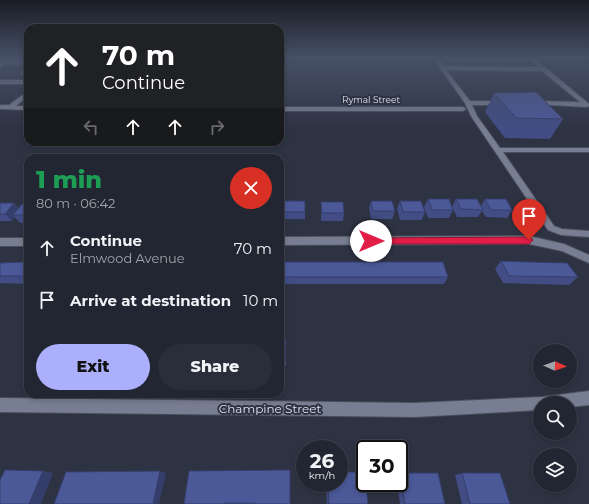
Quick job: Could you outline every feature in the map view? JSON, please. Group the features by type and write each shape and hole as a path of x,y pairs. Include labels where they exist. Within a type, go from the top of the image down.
{"street":[{"path":"0,82 24,82"},
{"path":"450,82 465,106 474,116 551,228 561,232 589,234"},
{"path":"559,82 586,102"},
{"path":"11,108 24,97"},
{"path":"524,103 586,102"},
{"name":"Rymal Street","path":"284,109 465,106 508,103"},
{"path":"0,107 24,108"},
{"path":"497,150 589,150"},
{"path":"284,241 529,240 564,248 589,259"},
{"path":"0,242 24,242"},
{"path":"577,399 589,398"},
{"name":"Champine Street","path":"0,405 415,410 533,403"}],"building":[{"path":"536,92 563,119 516,118 494,93"},
{"path":"428,199 449,199 453,210 432,210"},
{"path":"456,199 477,199 483,210 461,209"},
{"path":"485,199 506,199 512,210 491,210"},
{"path":"284,201 305,201 305,212 284,212"},
{"path":"371,201 392,201 395,211 373,211"},
{"path":"400,201 421,201 425,212 403,212"},
{"path":"321,202 343,202 344,213 322,213"},
{"path":"0,203 14,203 5,214 0,214"},
{"path":"22,204 24,204 24,215 13,215"},
{"path":"501,261 567,263 578,277 509,276"},
{"path":"24,262 24,276 0,276 0,263"},
{"path":"284,262 443,262 448,277 284,277"},
{"path":"284,339 286,339 285,361"},
{"path":"5,470 43,471 29,504 0,504 0,480"},
{"path":"290,470 290,504 184,504 189,471"},
{"path":"160,471 153,504 54,504 66,472"},
{"path":"348,472 356,472 356,492 367,492 368,504 329,504 328,492 348,492"},
{"path":"408,473 438,473 445,504 405,504 403,492 408,492"},
{"path":"462,473 500,473 510,504 470,504"}],"route":[{"path":"371,241 529,240"}]}
